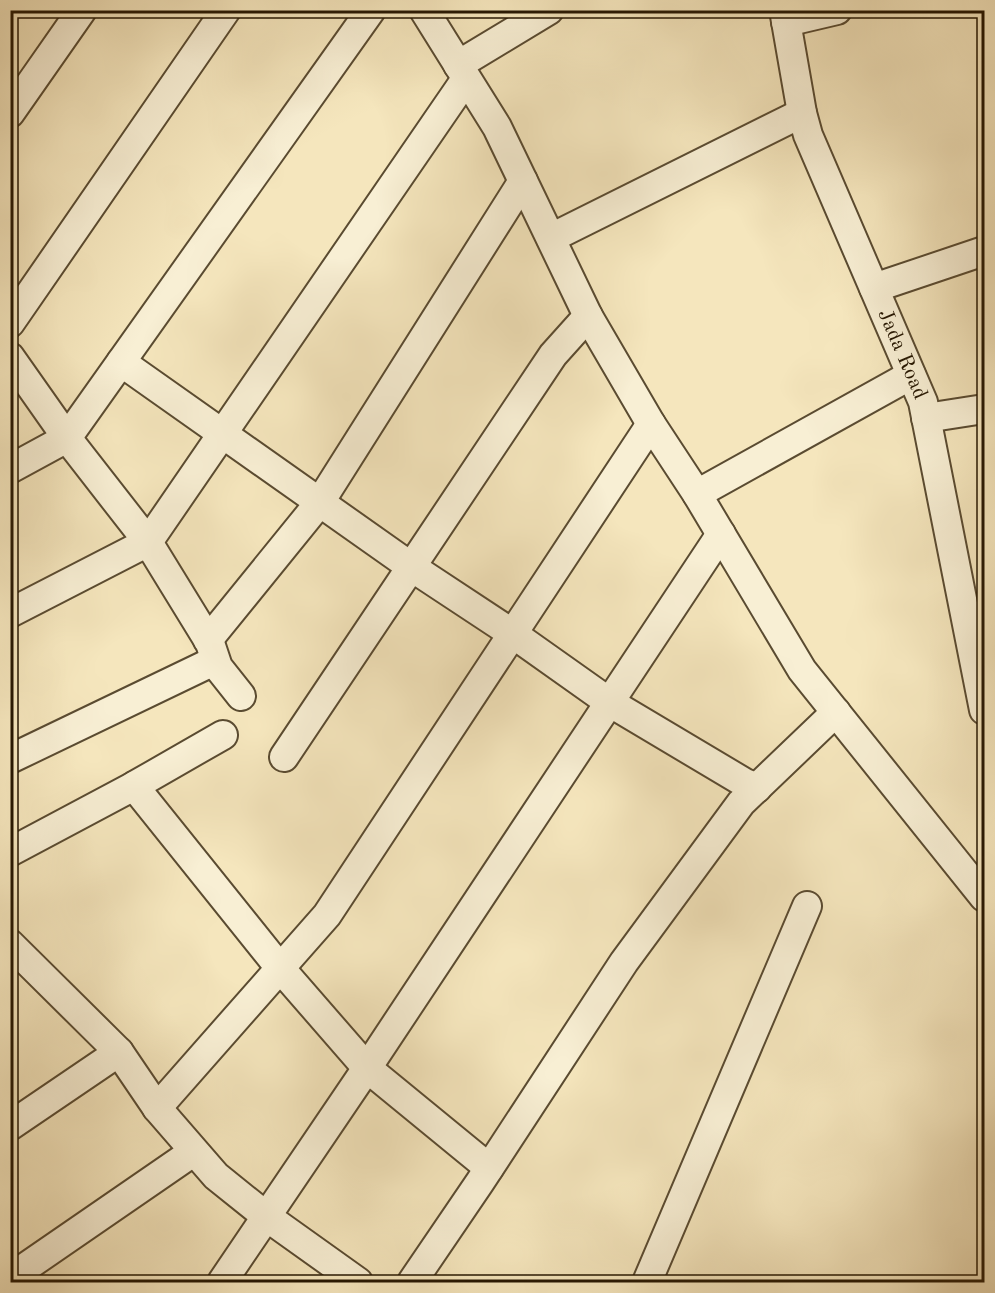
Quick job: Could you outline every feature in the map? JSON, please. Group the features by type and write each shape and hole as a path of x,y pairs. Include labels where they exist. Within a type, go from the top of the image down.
{"street":[{"path":"10,323 226,10"},
{"path":"10,469 67,438 371,10"},
{"path":"424,10 497,127 588,316 651,424 697,494 802,670 984,897"},
{"path":"10,613 148,542 462,72 549,10"},
{"path":"785,16 837,10"},
{"path":"10,113 77,12"},
{"name":"Jada Road","path":"785,16 808,135 923,402 984,710"},
{"path":"551,238 802,113"},
{"path":"10,759 211,651 320,501 523,181"},
{"path":"874,288 984,251"},
{"path":"284,757 553,355 588,316"},
{"path":"10,357 67,438 148,542 211,651 241,696"},
{"path":"121,362 410,566 513,633 609,702 757,788"},
{"path":"697,494 911,375"},
{"path":"926,418 984,409"},
{"path":"157,1108 327,915 651,424"},
{"path":"222,1282 367,1068 721,534"},
{"path":"417,1281 624,962 741,803 836,712"},
{"path":"10,852 134,786 223,735"},
{"path":"134,786 280,968 367,1068 489,1168"},
{"path":"647,1282 807,906"},
{"path":"16,960 119,1052 157,1108 216,1176 267,1217 358,1282"},
{"path":"10,1126 119,1052"},
{"path":"10,1278 193,1152"}]}
